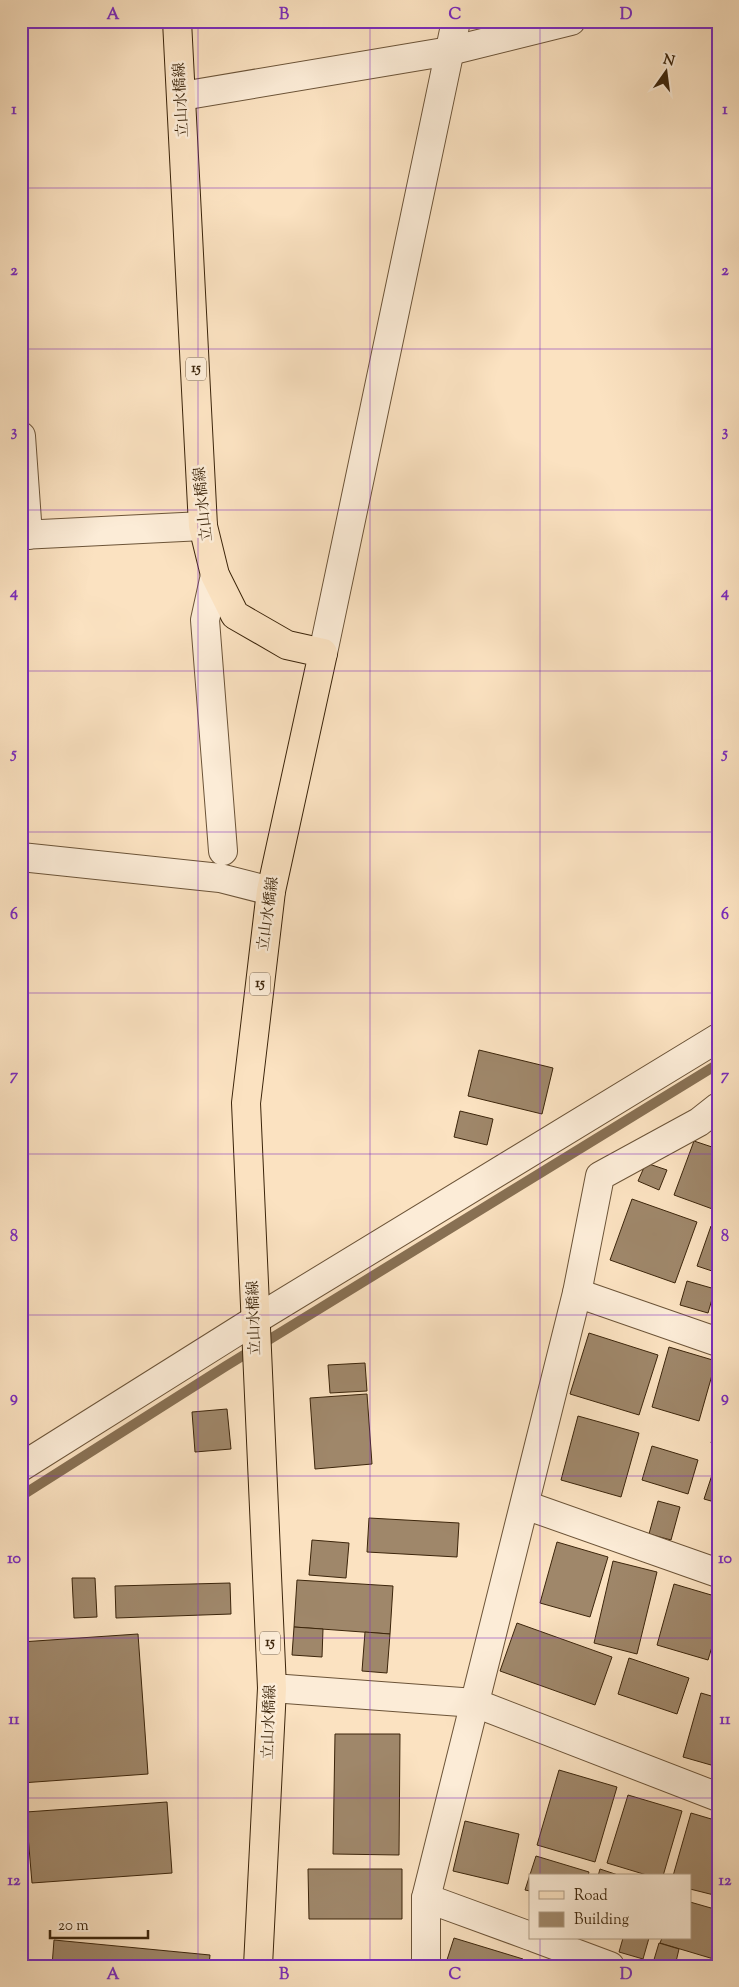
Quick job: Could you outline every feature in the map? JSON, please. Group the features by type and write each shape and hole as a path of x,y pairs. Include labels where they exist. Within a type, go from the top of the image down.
{"main road":[{"name":"立山水橋線","path":"177,21 203,526 215,575 235,615 287,645 323,653 271,891 246,1104 272,1688 258,1966"}],"street":[{"path":"323,653 456,21"},
{"path":"182,96 450,51 571,21"},
{"path":"21,436 25,535 203,526"},
{"path":"215,575 205,620 223,851"},
{"path":"21,857 220,878 271,891"},
{"path":"21,1467 255,1320 718,1038"},
{"path":"426,1966 426,1898 577,1293 600,1176 711,1119"},
{"path":"577,1293 718,1342"},
{"path":"525,1505 718,1573"},
{"path":"272,1688 475,1704 718,1797"},
{"path":"426,1898 529,1936"},
{"path":"540,1940 610,1966"}],"building":[{"path":"479,1050 553,1068 542,1114 468,1096"},
{"path":"460,1111 493,1119 487,1145 454,1137"},
{"path":"694,1141 718,1149 718,1211 674,1195"},
{"path":"646,1163 667,1170 659,1190 638,1181"},
{"path":"632,1199 697,1222 675,1283 610,1260"},
{"path":"711,1226 718,1228 718,1273 697,1266"},
{"path":"687,1281 715,1289 708,1313 680,1305"},
{"path":"589,1333 658,1355 639,1415 570,1394"},
{"path":"669,1347 716,1361 699,1421 652,1407"},
{"path":"365,1363 367,1391 330,1393 328,1365"},
{"path":"367,1394 372,1464 315,1469 310,1398"},
{"path":"227,1409 231,1449 195,1452 192,1412"},
{"path":"578,1416 639,1433 621,1497 561,1480"},
{"path":"718,1419 718,1444 711,1443"},
{"path":"652,1446 698,1460 688,1494 642,1480"},
{"path":"716,1463 718,1463 718,1503 704,1499"},
{"path":"658,1501 680,1507 671,1540 649,1534"},
{"path":"369,1518 459,1523 457,1557 367,1552"},
{"path":"718,1536 718,1557 713,1556"},
{"path":"312,1540 349,1543 346,1578 309,1575"},
{"path":"557,1542 608,1557 590,1617 540,1603"},
{"path":"613,1561 657,1572 637,1654 594,1643"},
{"path":"72,1578 95,1578 97,1617 74,1618"},
{"path":"297,1580 393,1586 390,1634 294,1627"},
{"path":"230,1583 231,1614 116,1618 115,1586"},
{"path":"674,1584 718,1597 718,1627 708,1660 657,1645"},
{"path":"517,1623 612,1657 595,1705 500,1671"},
{"path":"294,1627 323,1629 322,1657 292,1655"},
{"path":"365,1632 390,1634 387,1673 362,1671"},
{"path":"138,1634 148,1774 21,1783 21,1642"},
{"path":"629,1658 689,1678 677,1714 618,1694"},
{"path":"701,1693 718,1698 718,1767 683,1757"},
{"path":"335,1734 400,1734 399,1855 333,1854"},
{"path":"559,1770 617,1787 595,1862 537,1845"},
{"path":"628,1795 682,1811 664,1874 643,1874 607,1863"},
{"path":"167,1802 172,1873 32,1883 26,1812"},
{"path":"691,1813 718,1821 718,1882 714,1895 692,1890 692,1874 674,1874"},
{"path":"465,1821 519,1834 508,1884 453,1871"},
{"path":"536,1856 589,1872 588,1874 530,1874"},
{"path":"308,1869 402,1869 402,1919 309,1919"},
{"path":"600,1869 615,1874 599,1874"},
{"path":"529,1878 529,1891 525,1890"},
{"path":"692,1903 718,1910 717,1960 660,1943 661,1940 692,1940"},
{"path":"454,1938 523,1959 521,1966 445,1966"},
{"path":"54,1940 210,1955 209,1966 52,1966"},
{"path":"622,1940 648,1940 643,1959 619,1952"},
{"path":"659,1943 679,1949 675,1966 662,1966 653,1963"}],"waterway":[{"path":"21,1496 226,1366 718,1064"}]}
